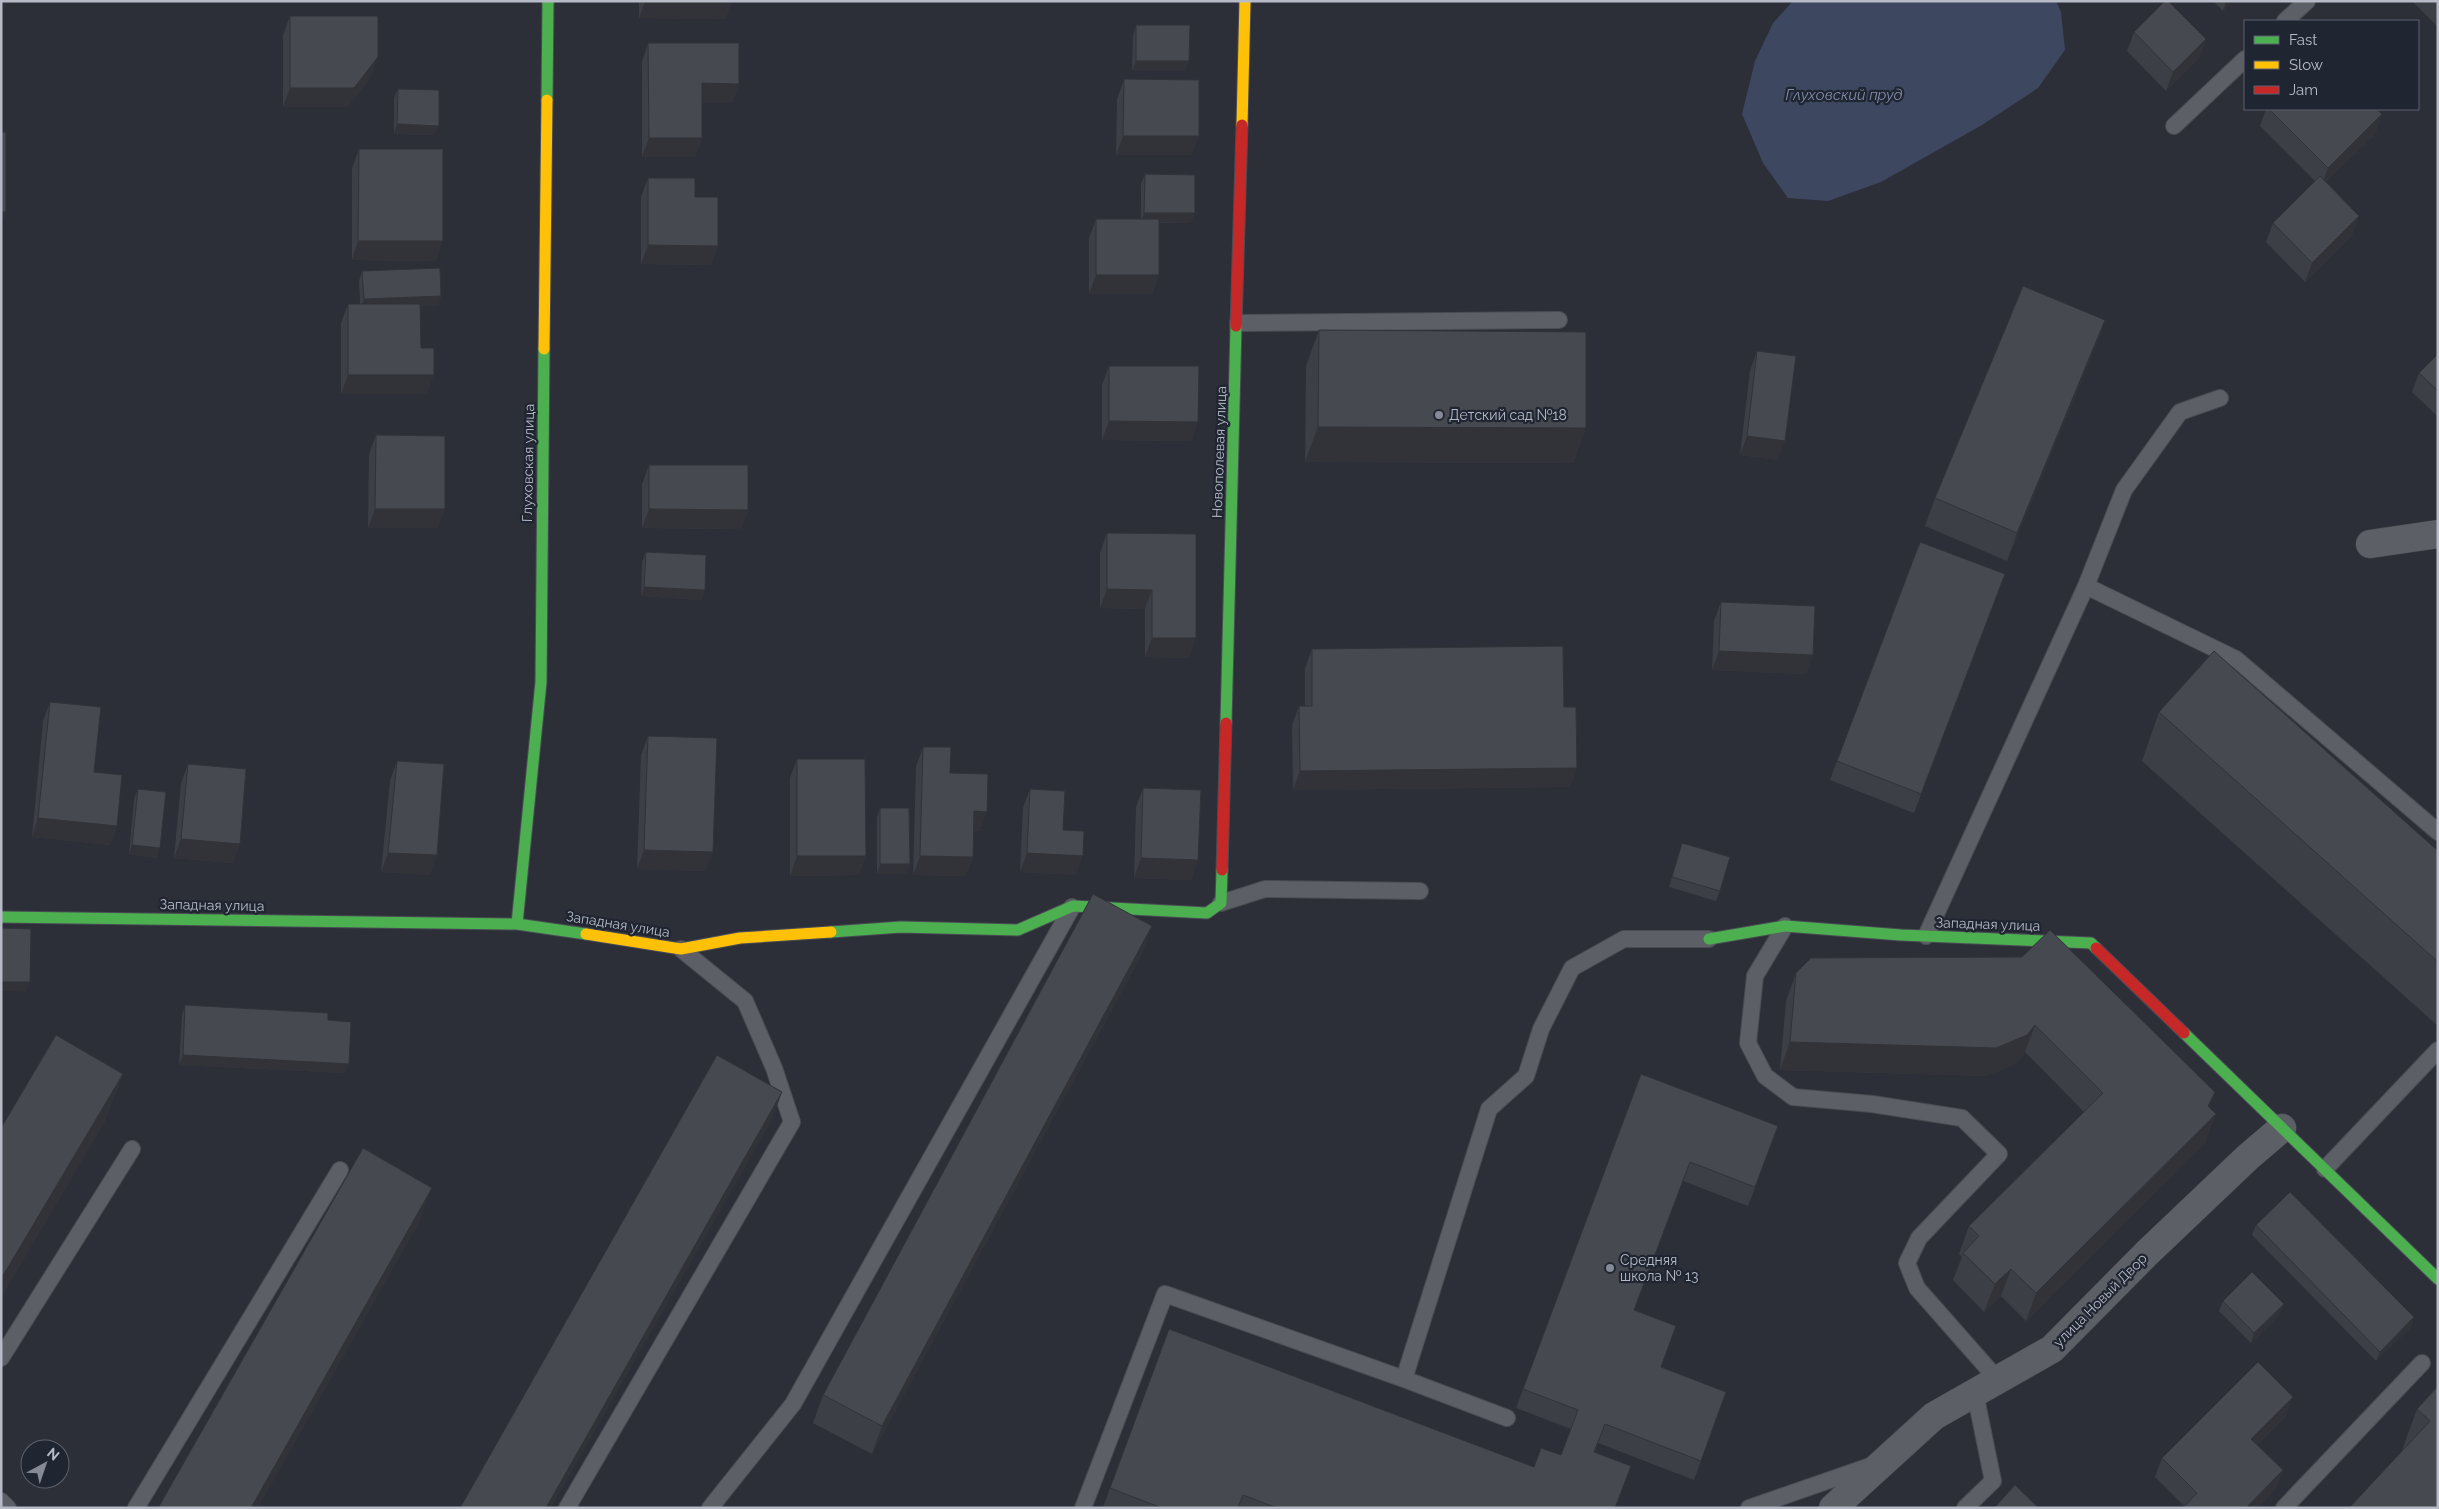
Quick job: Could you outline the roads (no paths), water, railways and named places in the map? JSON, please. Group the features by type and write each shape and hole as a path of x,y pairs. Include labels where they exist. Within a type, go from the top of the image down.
{"street":[{"name":"Глуховская улица","path":"517,924 541,682 548,1"},
{"name":"Новополевая улица","path":"1221,903 1238,323 1245,1"},
{"path":"2370,544 2438,534"},
{"name":"Западная улица","path":"1,917 517,924 681,949 740,938 901,927 1018,930 1073,906 1207,913 1221,903"},
{"name":"Западная улица","path":"1710,939 1785,926 1926,936 2092,943 2438,1279"},
{"name":"улица Новый Двор","path":"1833,1508 1934,1416 2052,1349 2147,1253 2248,1157 2282,1128"}],"lane":[{"path":"2287,20 2307,1"},
{"path":"2174,126 2244,60"},
{"path":"1238,323 1559,320"},
{"path":"1926,936 2086,586 2124,490 2180,412 2220,398"},
{"path":"2086,586 2236,659 2438,832"},
{"path":"1221,903 1265,888 1420,891"},
{"path":"710,1508 793,1404 1073,906"},
{"path":"1785,926 1755,976 1748,1043 1765,1076 1793,1097 1872,1104 1962,1118 1999,1154 1919,1238 1907,1263 1918,1288 1986,1386 1993,1482 1965,1508"},
{"path":"1404,1379 1489,1109 1526,1076 1540,1029 1572,968 1624,939 1710,939"},
{"path":"567,1508 792,1122 774,1068 745,1001 681,949"},
{"path":"2325,1170 2438,1050"},
{"path":"1,1358 132,1149"},
{"path":"136,1508 340,1170"},
{"path":"1083,1508 1165,1294 1404,1379 1506,1418"},
{"path":"2284,1508 2422,1363"},
{"path":"1749,1508 1882,1462"},
{"path":"1,1502 8,1508"}],"water":[{"name":"Глуховский пруд","path":"1793,1 2056,1 2061,12 2065,50 2038,88 1982,125 1881,182 1828,201 1788,198 1763,163 1742,114 1755,61 1773,23"}],"place":[{"name":"Детский сад №18","path":"1439,415"},
{"name":"Средняя школа № 13","path":"1610,1268"}]}
